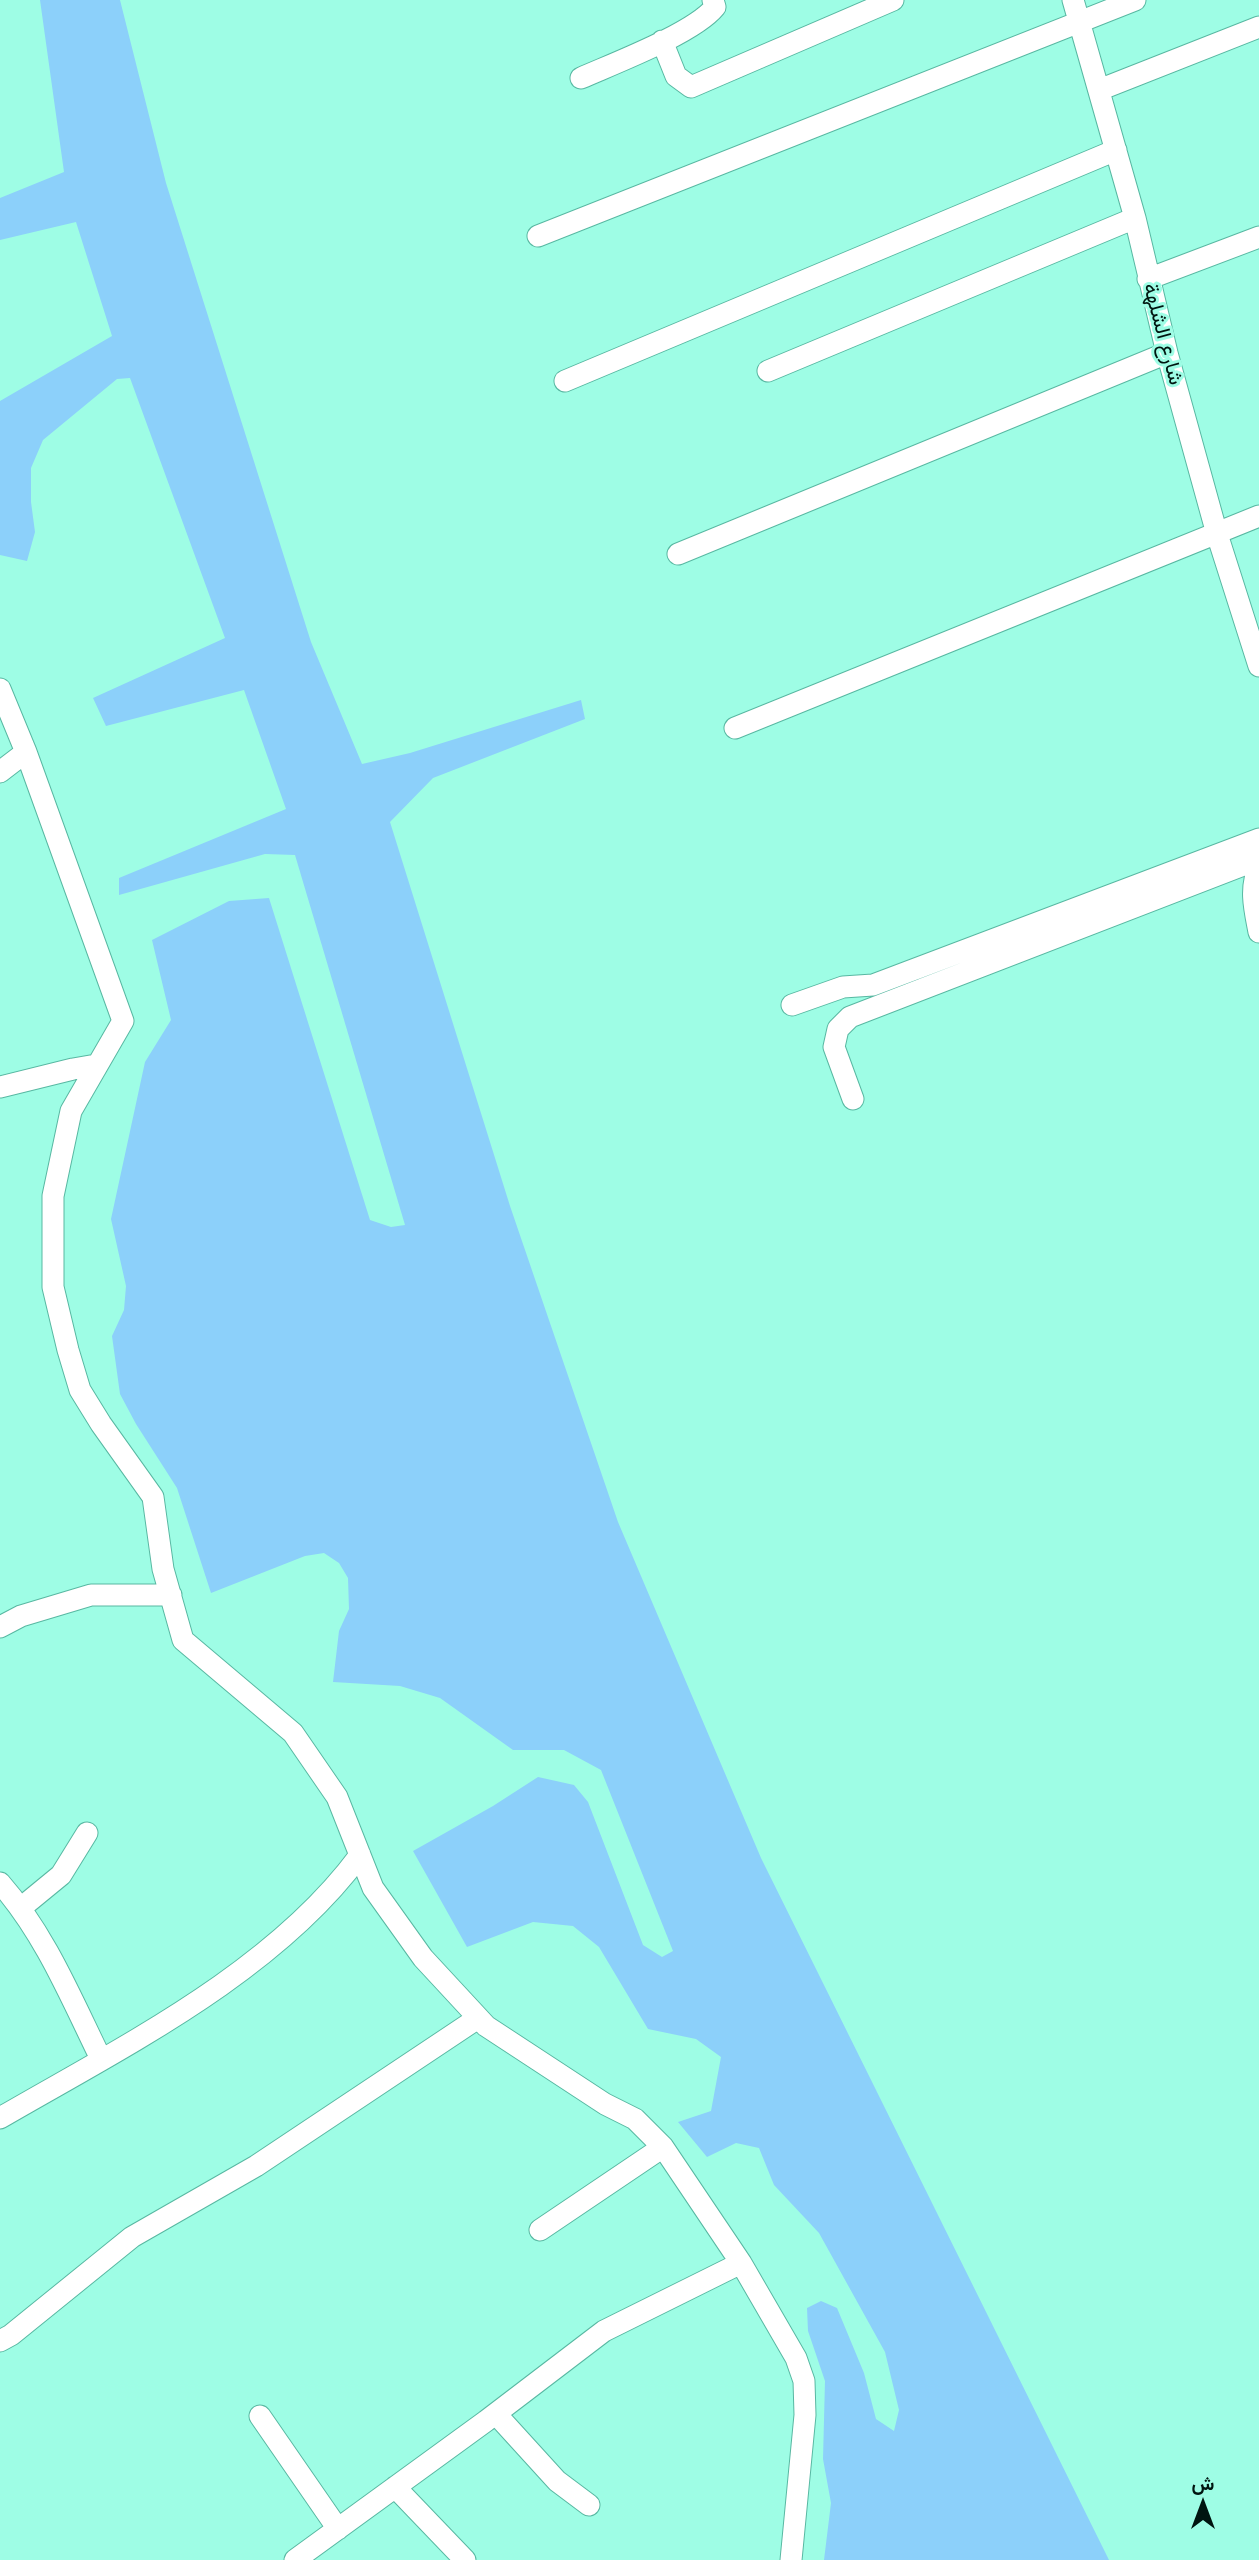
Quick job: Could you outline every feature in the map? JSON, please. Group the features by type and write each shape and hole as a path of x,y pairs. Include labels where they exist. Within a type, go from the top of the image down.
{"street":[{"path":"581,78 707,17 715,7 713,0"},
{"path":"662,41 676,76 691,87 893,0"},
{"name":"شارع الشلهة","path":"1073,0 1135,218 1167,353 1217,534 1250,603 1259,666"},
{"path":"538,236 1135,0"},
{"path":"1099,90 1259,27"},
{"path":"565,381 1116,150"},
{"path":"768,371 1135,218"},
{"path":"1148,279 1259,237"},
{"path":"678,554 1167,353"},
{"path":"736,728 1259,516"},
{"path":"0,689 26,752 123,1021 71,1111 53,1196 53,1287 80,1390 153,1497 163,1569 183,1640 293,1734 337,1797 373,1888 423,1958 486,2026 605,2104 635,2119 663,2147 741,2263 796,2358 804,2381 805,2415 792,2560"},
{"path":"0,772 26,752"},
{"path":"792,1005 843,987 873,985 1259,839"},
{"path":"853,1099 834,1047 838,1028 850,1017 1259,859"},
{"path":"1259,868 1254,878 1259,932"},
{"path":"0,1087 96,1065"},
{"path":"0,1627 21,1616 91,1595 171,1595"},
{"path":"22,1908 61,1875 88,1833"},
{"path":"0,2118 218,1988 310,1913 360,1855"},
{"path":"0,1883 39,1933 101,2059"},
{"path":"0,2341 132,2237 256,2166 478,2018"},
{"path":"540,2230 663,2147"},
{"path":"295,2560 496,2414 604,2331 741,2263"},
{"path":"496,2414 557,2482 589,2505"},
{"path":"260,2416 338,2529"},
{"path":"395,2487 465,2560"}],"water":[{"path":"40,0 120,0 166,183 311,642 362,764 410,753 581,700 585,719 433,778 390,822 510,1206 618,1522 761,1858 1109,2560 824,2560 831,2503 823,2459 825,2381 808,2331 807,2308 821,2301 837,2308 864,2373 876,2419 894,2431 899,2410 885,2352 819,2233 774,2185 759,2148 736,2143 707,2157 678,2122 711,2111 721,2057 696,2039 648,2029 599,1947 573,1926 533,1922 467,1947 413,1851 538,1777 574,1785 588,1802 643,1945 662,1957 673,1951 601,1770 564,1750 513,1750 440,1698 400,1686 333,1682 339,1631 349,1609 348,1578 339,1563 324,1553 305,1556 211,1593 177,1488 120,1394 112,1336 124,1310 126,1286 111,1219 145,1062 171,1020 152,940 229,901 269,898 370,1220 391,1227 405,1225 295,855 265,854 119,895 119,878 286,809 244,690 106,726 93,698 225,638 130,378 117,379 43,440 31,468 31,502 35,532 27,561 0,555 0,401 112,336 76,222 0,240 0,198 64,172"}]}
